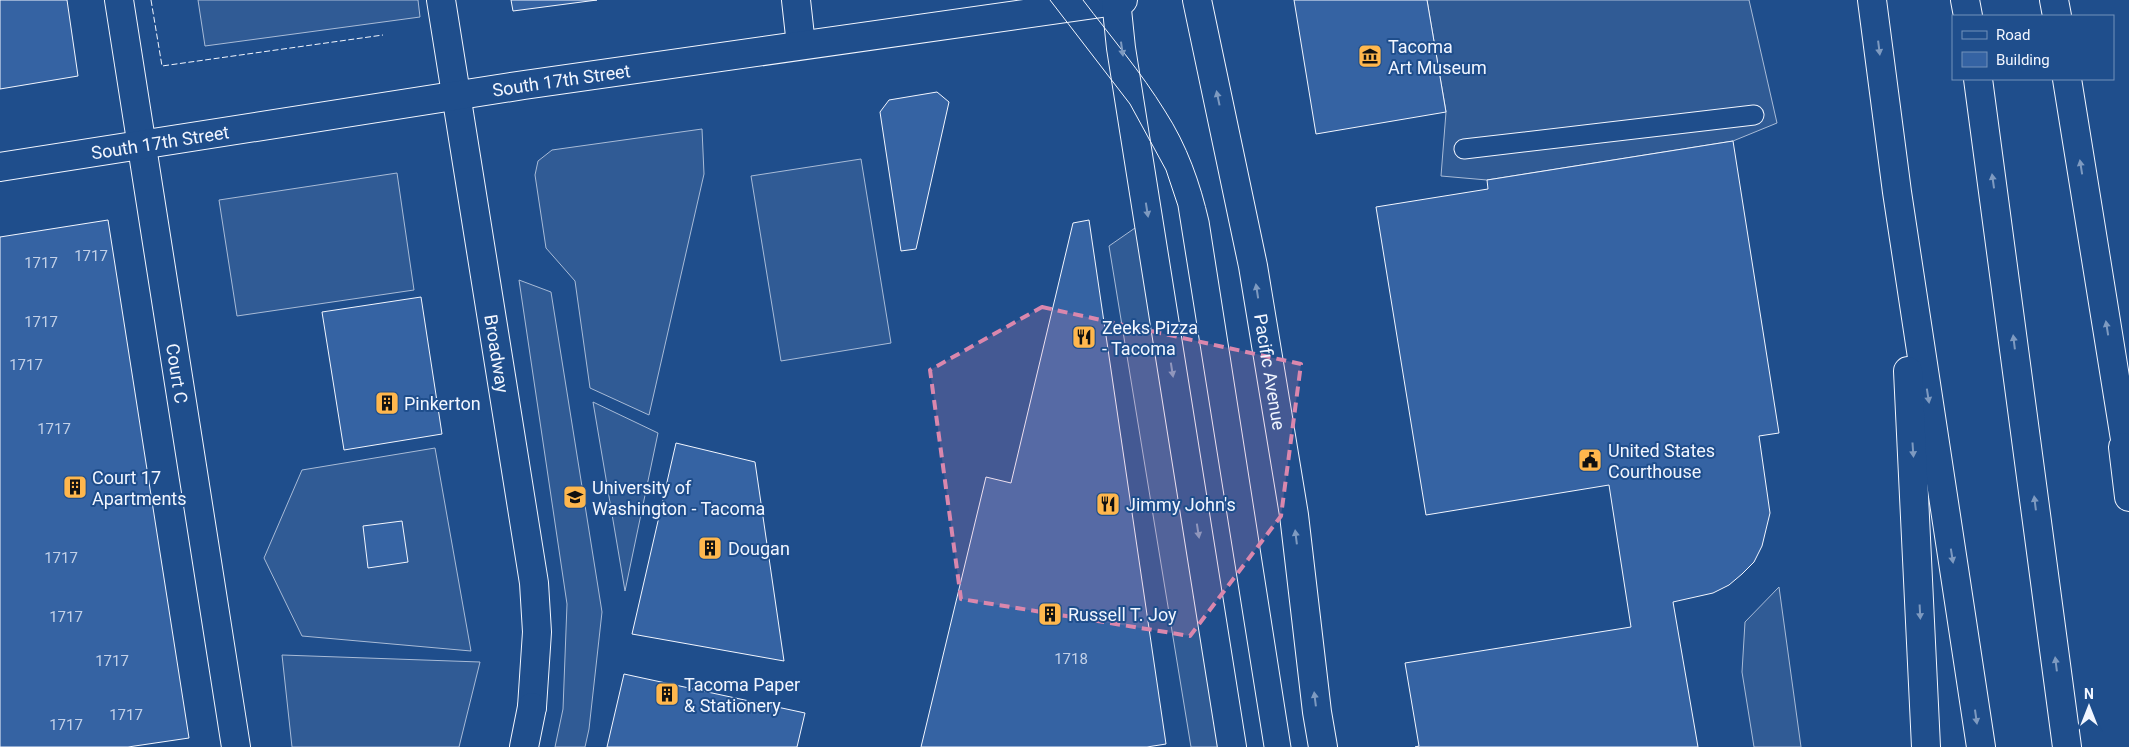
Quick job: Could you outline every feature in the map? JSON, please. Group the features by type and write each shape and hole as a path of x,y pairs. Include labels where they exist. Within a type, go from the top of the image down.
{"main road":[{"name":"Court C","path":"119,0 236,747"},
{"name":"Broadway","path":"442,0 534,583 537,632 532,707 524,747"},
{"path":"796,0 801,45"},
{"name":"South 17th Street","path":"0,167 456,95 1118,0"},
{"path":"1118,0 1121,48 1232,747"},
{"name":"Pacific Avenue","path":"1197,0 1255,276 1294,515 1317,712 1323,747"},
{"path":"1872,0 1896,192 1981,747"},
{"path":"1965,0 1968,15"},
{"path":"2054,0 2057,15"},
{"path":"1978,80 2067,747"},
{"path":"2067,80 2129,464"},
{"path":"1896,192 1915,479 1926,747"},
{"path":"2114,376 2129,497"}],"lane":[{"path":"1464,149 1754,115"}],"highlighted area":[{"path":"1042,307 1301,364 1281,516 1190,636 961,599 930,370"}],"shaded area":[{"path":"198,0 418,0 420,17 205,46"},
{"path":"1427,0 1749,0 1777,123 1733,141 1487,180 1441,176 1446,112"},
{"path":"702,129 704,174 649,415 590,388 575,281 546,248 535,175 538,161 552,150"},
{"path":"861,159 891,343 781,361 751,176"},
{"path":"397,173 414,290 237,316 219,200"},
{"path":"1148,219 1232,747 1191,747 1109,246"},
{"path":"519,280 551,292 602,612 589,729 585,747 555,747 563,709 567,604"},
{"path":"593,402 658,433 625,591"},
{"path":"435,448 471,651 302,636 264,558 302,470"},
{"path":"1779,587 1801,747 1754,747 1742,672 1745,622"},
{"path":"282,655 480,662 459,747 292,747"}],"building":[{"path":"0,0 67,0 78,76 0,89"},
{"path":"511,0 597,0 513,11"},
{"name":"Tacoma Art Museum","path":"1294,0 1427,0 1446,112 1316,134"},
{"path":"937,92 949,102 916,249 901,251 880,112 889,100"},
{"name":"United States Courthouse","path":"1733,141 1779,433 1759,436 1770,513 1762,546 1754,562 1729,585 1713,593 1673,602 1698,747 1415,747 1419,746 1405,663 1631,627 1609,485 1426,515 1376,207 1488,189 1487,180"},
{"name":"Court 17 Apartments","path":"108,220 189,738 128,747 0,747 0,237"},
{"name":"Russell T. Joy","path":"1089,220 1166,744 1147,747 921,747 986,477 1011,483 1073,223"},
{"name":"Pinkerton","path":"421,297 442,434 344,450 322,312"},
{"name":"Dougan","path":"676,443 755,462 784,661 632,634"},
{"path":"402,521 408,562 368,568 363,526"},
{"name":"Tacoma Paper & Stationery","path":"624,674 805,713 797,747 607,747"}],"tram line":[{"path":"1050,0 1130,104 1166,170 1178,206 1264,747"},
{"path":"1083,0 1146,82 1173,124 1192,164 1205,206 1209,221 1291,747"}],"fence":[{"path":"151,0 162,66 383,35"}],"place":[{"name":"Tacoma Art Museum","path":"1370,56"},
{"name":"Zeeks Pizza - Tacoma","path":"1084,337"},
{"name":"Pinkerton","path":"387,403"},
{"name":"United States Courthouse","path":"1590,460"},
{"name":"Court 17 Apartments","path":"75,487"},
{"name":"University of Washington - Tacoma","path":"575,497"},
{"name":"Jimmy John's","path":"1108,504"},
{"name":"Dougan","path":"710,548"},
{"name":"Russell T. Joy","path":"1050,614"},
{"name":"Tacoma Paper & Stationery","path":"667,694"}]}
